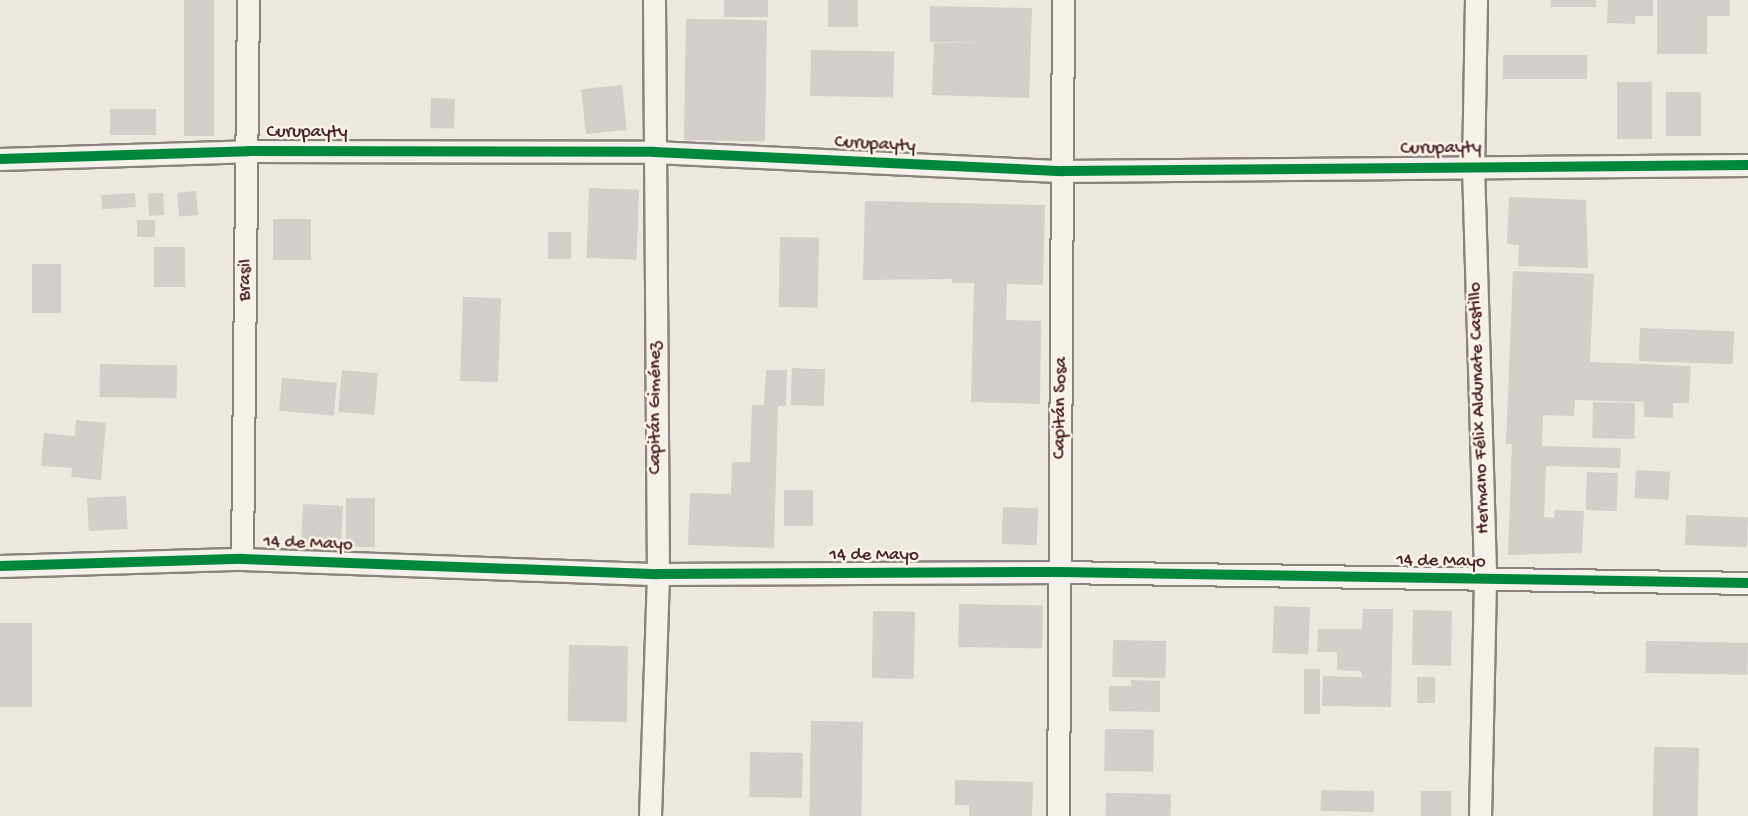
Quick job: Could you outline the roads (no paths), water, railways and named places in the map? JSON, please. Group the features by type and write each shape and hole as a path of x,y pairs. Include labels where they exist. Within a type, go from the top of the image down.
{"street":[{"name":"Brasil","path":"242,559 248,0"},
{"name":"Capitán Giménez","path":"650,816 658,574 654,0"},
{"name":"Capitán Sosa","path":"1058,816 1063,0"},
{"name":"Hermano Félix Aldunate Castillo","path":"1476,0 1473,166 1485,580 1480,816"},
{"name":"Curupayty","path":"0,159 248,151 654,152 1063,171 1748,165"},
{"name":"14 de Mayo","path":"0,566 242,559 658,574 1059,572 1748,583"}]}
